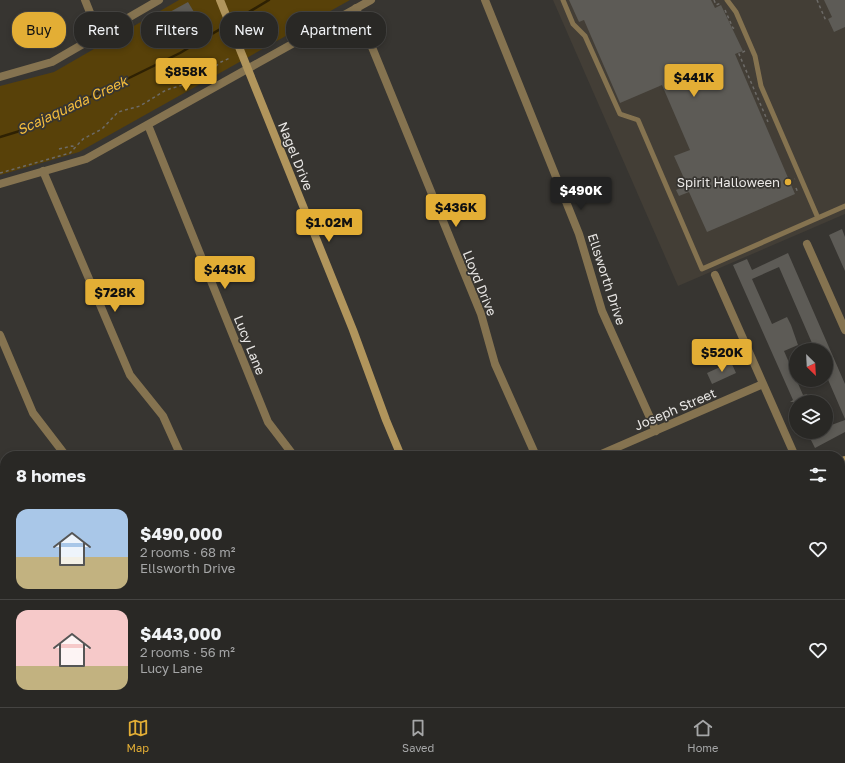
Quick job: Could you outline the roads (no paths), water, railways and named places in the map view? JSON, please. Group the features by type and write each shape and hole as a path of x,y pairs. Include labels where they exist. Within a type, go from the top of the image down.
{"street":[{"path":"86,0 91,12"},
{"path":"133,15 159,0"},
{"name":"Nagel Drive","path":"220,0 353,330 386,420 400,451"},
{"path":"0,184 86,159 248,70 371,0"},
{"name":"Ellsworth Drive","path":"485,0 579,234 602,312 656,430"},
{"name":"Lloyd Drive","path":"356,8 482,314 495,364 534,451"},
{"path":"0,77 52,62 77,48"},
{"name":"Lucy Lane","path":"148,125 268,422 290,451"},
{"path":"43,171 130,375 163,416 179,451"},
{"path":"807,244 845,330"},
{"path":"715,275 793,451"},
{"path":"0,335 33,413 62,451"},
{"name":"Joseph Street","path":"608,451 763,384"}],"lane":[{"path":"563,0 573,24 585,36 620,114 638,120 702,269 845,206"},
{"path":"724,1 736,12 755,56 761,86 818,218"}],"waterway":[{"name":"Scajaquada Creek","path":"0,137 23,130 180,53 269,0"}],"place":[{"name":"Spirit Halloween","path":"788,182"}]}
